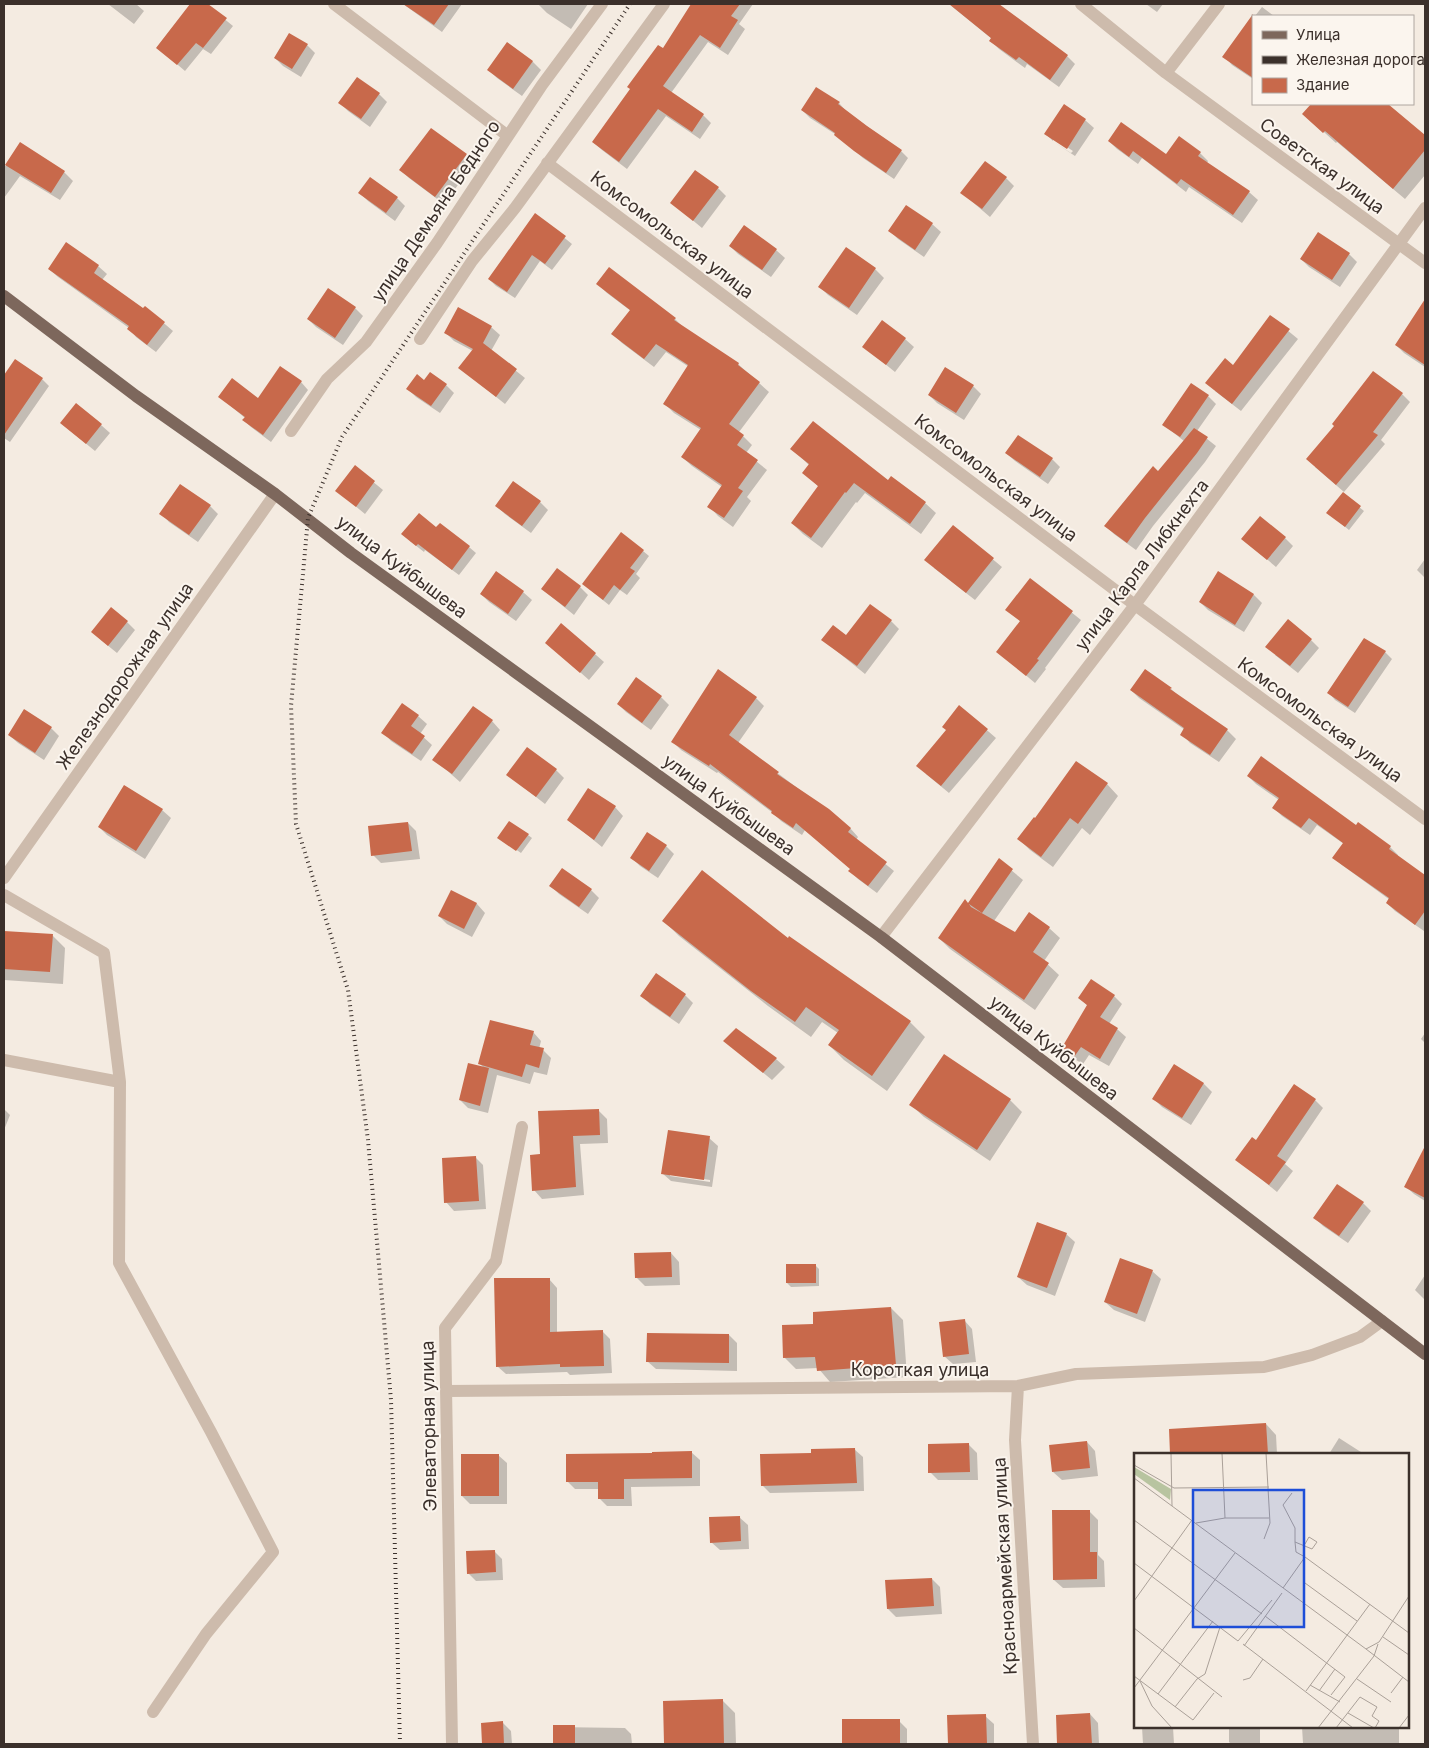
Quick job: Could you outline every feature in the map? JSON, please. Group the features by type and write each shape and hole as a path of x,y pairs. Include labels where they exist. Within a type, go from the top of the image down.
{"main road":[{"name":"улица Куйбышева","path":"4,296 136,396 275,494 351,553 881,937 1425,1354"}],"street":[{"path":"334,4 508,136"},
{"name":"улица Демьяна Бедного","path":"291,431 327,379 366,342 437,243 542,85 602,4"},
{"path":"420,339 472,261 515,208 664,4"},
{"name":"Советская улица","path":"1081,4 1166,73 1425,264"},
{"path":"1166,73 1219,4"},
{"name":"Комсомольская улица","path":"547,163 1135,606 1425,819"},
{"name":"улица Карла Либкнехта","path":"881,937 1135,606 1425,208"},
{"name":"Железнодорожная улица","path":"4,878 275,494"},
{"path":"4,895 104,953 120,1082 119,1263 211,1432 273,1552 206,1634 153,1712"},
{"path":"4,1060 120,1082"},
{"name":"Элеваторная улица","path":"452,1744 445,1328 496,1261 522,1127"},
{"name":"Короткая улица","path":"447,1391 1018,1386 1076,1374 1264,1367 1312,1355 1360,1337 1382,1321"},
{"name":"Красноармейская улица","path":"1018,1386 1015,1440 1033,1744"}],"building":[{"path":"190,4 208,4 227,18 203,48 196,43 177,65 156,48"},
{"path":"403,4 449,4 434,25"},
{"path":"691,4 740,4 731,16 738,20 720,48 700,35 663,86 704,114 692,132 658,109 619,162 592,142 630,89 627,87 658,45 663,48"},
{"path":"949,4 999,4 1068,55 1050,80 1019,57 1016,60 989,41 991,38"},
{"path":"1252,15 1252,77 1222,57"},
{"path":"289,33 308,44 292,69 274,58"},
{"path":"507,42 533,61 513,89 487,70"},
{"path":"357,77 380,93 361,119 338,103"},
{"path":"816,87 840,102 838,104 902,150 886,173 854,151 834,135 835,133 801,110"},
{"path":"1064,104 1086,119 1067,149 1044,134"},
{"path":"1310,105 1389,105 1425,135 1425,150 1393,189 1325,131 1323,133 1302,114"},
{"path":"1121,122 1166,154 1179,136 1201,152 1198,156 1250,191 1233,215 1181,179 1177,184 1133,151 1129,157 1108,141"},
{"path":"431,128 467,154 435,197 399,170"},
{"path":"20,142 65,171 51,193 5,165"},
{"path":"985,161 1007,177 982,209 960,193"},
{"path":"695,170 719,187 693,221 670,203"},
{"path":"370,177 398,197 386,213 358,193"},
{"path":"906,205 933,223 915,250 888,231"},
{"path":"535,213 566,236 545,264 532,255 507,292 488,279"},
{"path":"744,225 777,249 762,270 729,246"},
{"path":"1318,232 1350,253 1332,280 1300,259"},
{"path":"66,242 99,265 94,273 143,308 145,306 165,322 147,345 127,329 129,326 48,269"},
{"path":"846,247 876,268 849,308 818,287"},
{"path":"609,267 676,318 674,320 739,363 738,365 760,382 729,424 744,435 737,445 758,460 738,488 743,491 724,518 707,507 722,485 681,457 701,428 663,404 688,365 656,344 644,359 611,334 630,310 596,284"},
{"path":"328,288 356,307 335,338 307,319"},
{"path":"1425,299 1425,365 1395,345"},
{"path":"458,307 492,326 483,343 517,369 496,397 458,368 473,349 444,333"},
{"path":"1270,315 1290,329 1232,404 1205,383 1225,358 1233,365"},
{"path":"882,320 906,338 886,365 862,347"},
{"path":"15,359 43,378 4,435 4,375"},
{"path":"280,366 302,381 263,435 242,420 245,417 218,397 232,378 258,398"},
{"path":"945,367 974,385 956,413 928,395"},
{"path":"1373,371 1403,393 1373,432 1378,435 1336,485 1306,459 1334,426 1332,424"},
{"path":"430,372 447,384 431,406 406,389 417,374 424,380"},
{"path":"1191,383 1209,395 1180,437 1162,425"},
{"path":"76,403 102,424 86,444 60,423"},
{"path":"813,421 888,480 891,476 926,502 910,524 854,483 845,492 811,538 791,523 818,486 802,473 809,464 790,449"},
{"path":"1194,428 1208,437 1127,543 1104,526 1153,466 1158,471"},
{"path":"1018,435 1053,458 1040,477 1005,453"},
{"path":"355,465 375,481 356,507 335,491"},
{"path":"513,481 541,501 522,526 495,506"},
{"path":"180,484 211,505 189,535 159,514"},
{"path":"1343,492 1361,506 1345,527 1326,513"},
{"path":"419,513 436,527 440,523 470,546 452,570 418,544 416,546 401,534"},
{"path":"1260,516 1286,537 1267,560 1241,539"},
{"path":"953,525 994,558 966,593 924,560"},
{"path":"621,532 644,550 630,568 635,571 620,590 614,585 603,600 582,584"},
{"path":"557,568 581,586 565,607 541,589"},
{"path":"496,571 524,591 508,614 480,594"},
{"path":"1218,571 1254,594 1235,625 1199,602"},
{"path":"1030,578 1073,611 1026,676 996,652 1020,621 1005,610"},
{"path":"870,604 892,620 857,666 821,640 833,625 846,635"},
{"path":"111,607 128,621 108,646 91,632"},
{"path":"1288,619 1312,639 1290,666 1265,647"},
{"path":"561,623 596,653 580,673 545,643"},
{"path":"1364,638 1386,651 1348,707 1327,693"},
{"path":"718,669 757,697 729,735 779,772 777,774 829,809 851,828 848,832 887,862 868,886 848,871 850,869 796,823 793,828 771,813 772,811 710,764 709,766 671,742"},
{"path":"1145,669 1172,688 1170,689 1228,729 1210,755 1180,735 1184,728 1130,690"},
{"path":"636,677 662,696 642,723 617,704"},
{"path":"402,703 419,715 411,726 425,736 412,754 381,733"},
{"path":"959,705 988,729 941,786 916,766 946,730 942,727"},
{"path":"473,706 493,720 452,774 432,760"},
{"path":"24,709 52,727 35,753 8,735"},
{"path":"527,747 557,769 536,797 506,775"},
{"path":"1261,756 1356,825 1358,822 1391,846 1389,849 1425,875 1425,911 1415,925 1386,903 1389,898 1332,858 1343,843 1309,818 1301,828 1272,808 1279,798 1247,776"},
{"path":"1076,761 1108,783 1078,824 1070,818 1041,857 1017,839 1035,818"},
{"path":"124,785 163,809 136,851 98,827"},
{"path":"588,788 616,806 594,840 567,820"},
{"path":"509,821 529,834 516,851 497,838"},
{"path":"408,822 412,851 371,856 368,826"},
{"path":"647,832 667,845 649,871 630,858"},
{"path":"999,858 1013,869 982,913 969,904 971,907 1015,932 1029,912 1050,927 1033,952 1049,963 1024,1000 938,938 965,899 968,903"},
{"path":"562,868 592,889 579,907 549,886"},
{"path":"702,870 788,938 789,936 911,1021 872,1076 828,1045 839,1030 806,1007 795,1022 751,991 662,921"},
{"path":"451,890 477,903 464,929 438,916"},
{"path":"4,931 53,934 50,972 4,969"},
{"path":"656,973 686,994 670,1017 640,996"},
{"path":"1091,979 1115,995 1100,1017 1118,1028 1100,1059 1081,1047 1074,1057 1061,1049 1087,1005 1078,998"},
{"path":"490,1020 534,1031 530,1045 544,1048 539,1068 526,1064 522,1077 478,1064"},
{"path":"736,1028 777,1058 763,1073 723,1041"},
{"path":"944,1054 1011,1099 977,1150 909,1105"},
{"path":"468,1063 489,1068 480,1106 459,1100"},
{"path":"1174,1064 1204,1083 1182,1118 1152,1099"},
{"path":"1294,1084 1316,1099 1277,1156 1286,1162 1269,1185 1235,1160 1252,1137 1256,1140"},
{"path":"599,1109 600,1135 573,1136 576,1187 532,1191 530,1155 540,1154 538,1111"},
{"path":"668,1130 710,1136 704,1180 661,1174"},
{"path":"1425,1146 1425,1198 1404,1187"},
{"path":"476,1156 479,1201 444,1203 442,1158"},
{"path":"1337,1184 1364,1202 1339,1236 1313,1218"},
{"path":"1037,1222 1067,1233 1047,1288 1017,1277"},
{"path":"671,1252 672,1277 635,1278 634,1253"},
{"path":"1120,1258 1153,1270 1137,1314 1104,1302"},
{"path":"786,1264 816,1264 816,1283 786,1283"},
{"path":"494,1278 550,1278 550,1332 603,1330 604,1366 560,1367 560,1364 496,1367"},
{"path":"891,1307 896,1365 817,1371 815,1357 783,1358 782,1325 813,1324 813,1312"},
{"path":"965,1319 969,1354 943,1357 939,1322"},
{"path":"647,1333 729,1334 729,1363 646,1362"},
{"path":"1266,1423 1268,1453 1170,1453 1169,1429"},
{"path":"1087,1441 1090,1468 1052,1472 1049,1445"},
{"path":"969,1443 970,1472 928,1473 928,1444"},
{"path":"855,1448 857,1483 761,1486 760,1454 811,1453 811,1449"},
{"path":"692,1451 692,1478 624,1479 624,1499 598,1499 598,1482 566,1482 566,1454"},
{"path":"461,1454 499,1454 499,1496 461,1496"},
{"path":"1052,1510 1090,1510 1090,1552 1097,1552 1097,1579 1053,1580"},
{"path":"740,1516 741,1541 710,1543 709,1517"},
{"path":"495,1550 496,1572 467,1574 466,1551"},
{"path":"932,1578 934,1606 887,1609 885,1580"},
{"path":"723,1699 724,1744 664,1744 663,1701"},
{"path":"1090,1713 1092,1744 1057,1744 1056,1715"},
{"path":"986,1714 987,1744 948,1744 947,1715"},
{"path":"842,1719 900,1719 900,1744 842,1744"},
{"path":"503,1721 504,1744 482,1744 481,1723"},
{"path":"553,1725 575,1725 575,1744 553,1744"}],"railway":[{"path":"400,1744 391,1400 368,1140 348,990 296,824 291,706 308,518 342,437 630,4"}]}
